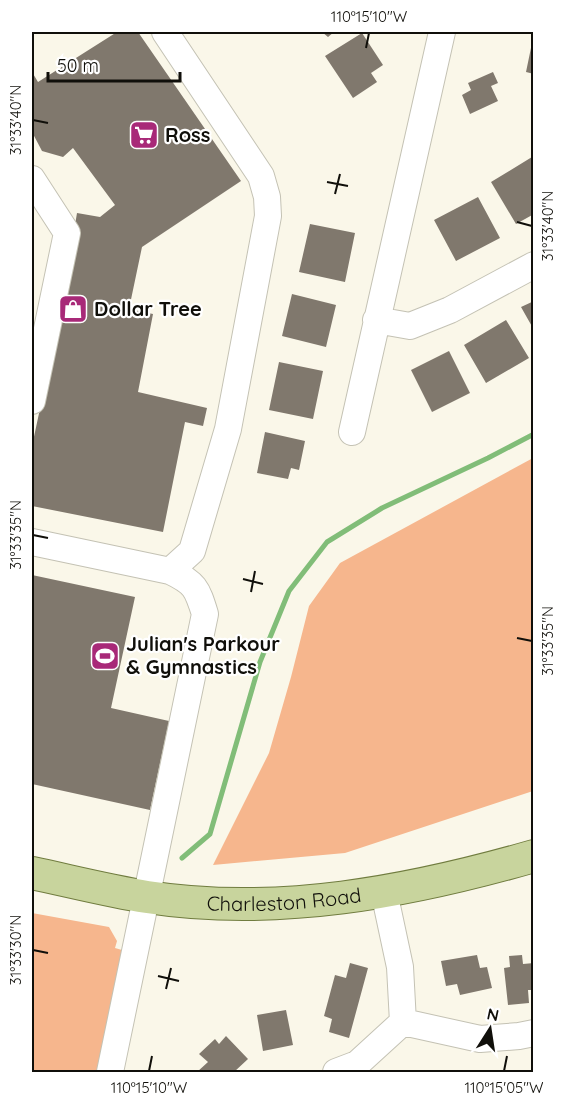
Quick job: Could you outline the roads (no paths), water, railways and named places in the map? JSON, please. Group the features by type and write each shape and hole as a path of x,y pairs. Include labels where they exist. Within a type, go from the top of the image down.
{"main road":[{"name":"Charleston Road","path":"32,873 148,897 225,904 308,902 384,892 468,875 534,856"}],"street":[{"path":"165,32 261,176 267,197 268,216 228,429 192,551 170,571"},
{"path":"352,432 442,32"},
{"path":"32,179 67,233 32,401"},
{"path":"376,320 410,326 450,310 534,265"},
{"path":"32,542 170,571 189,580 200,595 206,614 110,1072"},
{"path":"384,892 400,967 403,1022"},
{"path":"403,1022 480,1039 534,1033"},
{"path":"336,1072 357,1064 403,1022"}],"waterway":[{"path":"182,858 210,834 260,662 289,591 327,542 382,508 534,434"}],"place":[{"name":"Ross","path":"144,135"},
{"name":"Dollar Tree","path":"73,309"},
{"name":"Julian's Parkour & Gymnastics","path":"105,656"}]}
